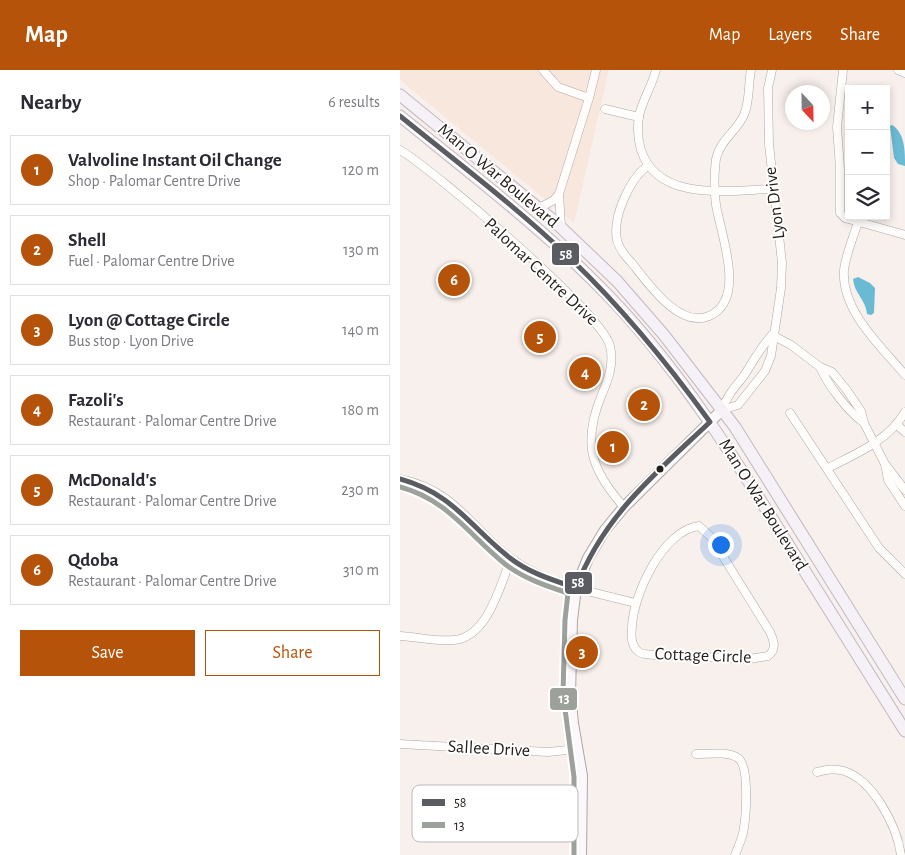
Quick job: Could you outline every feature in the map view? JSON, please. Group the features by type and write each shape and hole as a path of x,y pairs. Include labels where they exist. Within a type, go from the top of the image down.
{"main road":[{"name":"Man O War Boulevard","path":"400,95 539,208 644,311 722,410 905,699"},
{"name":"Man O War Boulevard","path":"400,116 518,212 572,260 647,339 710,422 730,452 905,731"}],"street":[{"path":"544,70 558,87 589,98"},
{"path":"562,229 559,220 559,194 596,70"},
{"path":"656,70 639,117 638,136 648,166 656,174 672,184 697,190 773,189"},
{"path":"648,166 636,176 628,191 618,219 618,242 630,262 676,311 691,318 715,314 725,303 730,285 715,190 718,153 743,116 751,70"},
{"name":"Lyon Drive","path":"722,410 738,405 764,371 771,356 772,335 781,288 782,263 773,189 768,112 768,88 772,70"},
{"path":"843,70 837,127 840,168 838,208 845,218 905,235"},
{"path":"898,70 905,73"},
{"path":"605,109 639,117"},
{"name":"Palomar Centre Drive","path":"400,150 458,196 522,251 583,308 605,333 610,346 612,368 591,421 590,438 596,469 609,490 624,507"},
{"path":"539,208 554,200 559,194"},
{"path":"858,222 844,270 851,304 861,321 905,375"},
{"path":"772,335 791,345 820,367 825,378 855,416 864,423 876,443 885,464 888,480 905,506"},
{"name":"Lyon Drive","path":"581,855 583,796 571,711 570,677 572,620 576,588 596,544 624,507 722,410 728,394 742,378 757,351 772,335"},
{"path":"828,468 876,443 897,425 905,412"},
{"path":"790,413 879,548 905,574"},
{"path":"897,425 905,432"},
{"path":"885,464 905,490"},
{"path":"400,479 440,494 459,508 511,559 547,578 576,588 635,603"},
{"name":"Cottage Circle","path":"699,526 711,537 770,632 774,641 773,650 768,656 760,658 644,654 635,648 632,640 635,603 644,580 660,556 682,532 699,526"},
{"path":"400,636 455,640 472,634 485,619 511,559"},
{"name":"Sallee Drive","path":"400,744 548,752 577,749"},
{"path":"696,754 730,755 736,757 744,766 745,819 743,835 735,855"},
{"path":"817,772 830,769 842,770 868,788 891,821 901,855"}],"shaded area":[{"path":"400,70 609,70 574,223 400,80"}],"water":[{"path":"892,125 896,128 902,138 905,166 898,164 894,158 890,126"},
{"path":"858,277 875,288 874,313 871,315 867,314 865,305 855,288 853,279"}],"transit line":[{"name":"58","path":"400,116 509,204 572,260 644,338 710,422 651,478 616,517 587,562 576,588 525,568 510,558 448,502 419,485 400,479"},
{"name":"13","path":"400,487 417,493 445,509 512,569 535,581 568,593 565,620 563,694 574,785"},
{"name":"13","path":"574,842 574,855"}],"place":[{"name":"Qdoba","path":"454,280"},
{"name":"McDonald's","path":"540,337"},
{"name":"Fazoli's","path":"585,373"},
{"name":"Shell","path":"644,405"},
{"name":"Valvoline Instant Oil Change","path":"613,447"},
{"name":"Lyon @ Cottage Circle","path":"582,652"}]}
